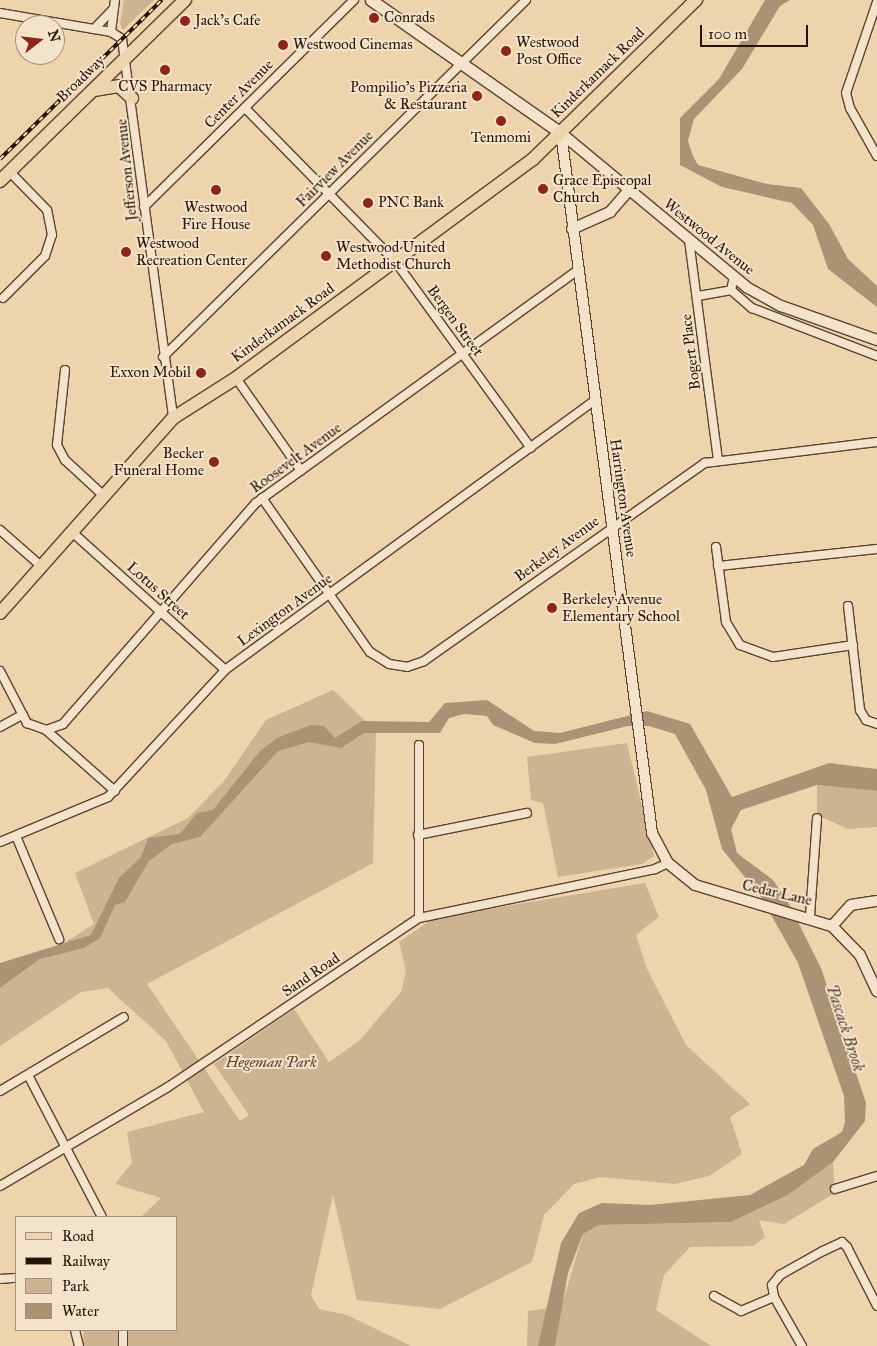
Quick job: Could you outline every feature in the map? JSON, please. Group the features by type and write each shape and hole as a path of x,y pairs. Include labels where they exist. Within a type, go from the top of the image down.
{"main road":[{"name":"Broadway","path":"4,176 185,0"},
{"name":"Westwood Avenue","path":"372,0 463,62 561,133"},
{"name":"Kinderkamack Road","path":"0,613 173,418 236,378 533,159 696,0"},
{"path":"91,91 118,86 132,98"}],"street":[{"name":"Center Avenue","path":"144,207 354,0"},
{"name":"Fairview Avenue","path":"163,357 526,0"},
{"path":"877,2 846,93 850,108 877,156"},
{"path":"94,29 115,3"},
{"path":"0,13 111,32 115,3"},
{"name":"Jefferson Avenue","path":"111,32 122,39 127,57 163,357 173,418"},
{"name":"Bergen Street","path":"244,108 395,261 531,448"},
{"name":"Westwood Avenue","path":"561,133 734,277 781,306 877,340"},
{"name":"Harrington Avenue","path":"561,133 577,271 650,824 668,863"},
{"path":"2,298 45,256 52,235 42,204 4,176"},
{"path":"572,229 610,212 629,190"},
{"name":"Bogert Place","path":"689,240 698,296 718,461"},
{"name":"Roosevelt Avenue","path":"46,730 63,724 262,498 577,271"},
{"path":"731,290 734,277"},
{"path":"698,296 731,290"},
{"path":"731,290 752,308 877,356"},
{"path":"65,370 57,445 65,460 104,496"},
{"path":"236,378 301,471"},
{"name":"Lexington Avenue","path":"0,842 115,791 225,670 594,401"},
{"name":"Berkeley Avenue","path":"262,498 330,594 381,661 406,666 432,656 612,526 705,463 877,442"},
{"path":"0,530 41,566"},
{"name":"Lotus Street","path":"72,532 225,670"},
{"path":"716,547 726,622 734,639 748,651 773,657 853,645"},
{"path":"718,566 877,548"},
{"path":"848,606 860,710 866,720 877,724"},
{"path":"0,671 23,714 33,727 46,730 115,791"},
{"path":"0,727 23,714"},
{"path":"419,745 419,918"},
{"path":"418,834 527,813"},
{"path":"810,916 817,818"},
{"path":"16,836 59,939"},
{"name":"Cedar Lane","path":"668,863 695,885 761,905 810,916 832,926"},
{"name":"Sand Road","path":"0,1186 176,1082 419,918 655,869 668,863"},
{"path":"877,901 851,905 832,926 860,955 877,991"},
{"path":"0,1091 124,1017"},
{"path":"28,1075 68,1147 102,1216"},
{"path":"835,1190 877,1176"},
{"path":"802,1346 774,1297 772,1285 780,1275 842,1242 877,1306"},
{"path":"0,1279 15,1278"},
{"path":"714,1296 741,1311 774,1297"},
{"path":"76,1331 79,1346"},
{"path":"123,1331 123,1346"}],"green space":[{"path":"124,0 154,0 123,30 120,24"},
{"name":"Hegeman Park","path":"333,690 376,731 373,863 147,984 240,1121 249,1115 214,1064 294,1009 329,1062 359,1041 401,992 406,971 399,942 434,918 645,883 659,917 636,935 647,969 686,1045 750,1104 730,1117 742,1154 709,1176 675,1184 601,1177 574,1184 544,1215 532,1262 440,1309 357,1300 333,1195 311,1295 319,1309 347,1315 411,1346 84,1346 83,1331 178,1331 178,1216 142,1216 161,1198 115,1184 132,1163 127,1132 204,1112 166,1041 108,988 81,992 0,1046 0,988 40,959 61,953 53,950 94,924 75,873 188,818 224,781 266,720"},
{"path":"627,743 654,856 642,864 558,877 543,803 531,800 527,757"},
{"path":"817,785 877,791 877,827 848,829 817,815"},
{"path":"833,1162 835,1193 784,1224 759,1220 765,1237 753,1246 690,1247 664,1275 656,1310 711,1346 527,1346 528,1311 549,1308 564,1298 583,1234 599,1225 731,1222 788,1195"}],"water":[{"path":"765,0 790,0 780,6 742,69 694,119 688,141 693,156 698,165 767,184 801,188 829,224 848,259 877,286 877,307 828,269 813,225 792,203 722,187 680,165 680,118 719,79"},
{"path":"487,700 534,731 560,733 647,711 690,724 732,797 829,763 877,769 877,791 817,785 741,810 731,829 737,853 773,880 788,902 821,968 866,1103 865,1121 833,1162 788,1195 731,1222 599,1225 583,1234 568,1273 555,1346 538,1346 561,1243 579,1213 602,1203 650,1205 750,1195 804,1165 813,1149 842,1132 845,1122 844,1096 798,963 761,897 722,849 706,790 675,734 649,726 628,726 555,744 535,743 493,725 487,716 464,714 449,718 440,733 364,733 341,748 309,742 278,751 200,837 172,844 149,861 125,902 115,905 100,938 84,948 40,959 0,988 0,963 91,935 119,878 141,857 148,838 180,834 197,813 213,810 260,751 277,738 311,725 324,726 335,738 362,721 429,722 445,703"}],"railway":[{"path":"0,159 162,0"}],"place":[{"name":"Conrads","path":"374,18"},
{"name":"Jack's Cafe","path":"185,21"},
{"name":"Westwood Cinemas","path":"283,45"},
{"name":"Westwood Post Office","path":"506,51"},
{"name":"CVS Pharmacy","path":"165,70"},
{"name":"Pompilio's Pizzeria & Restaurant","path":"477,96"},
{"name":"Tenmomi","path":"501,121"},
{"name":"Grace Episcopal Church","path":"543,189"},
{"name":"Westwood Fire House","path":"216,190"},
{"name":"PNC Bank","path":"368,203"},
{"name":"Westwood Recreation Center","path":"126,252"},
{"name":"Westwood United Methodist Church","path":"326,256"},
{"name":"Exxon Mobil","path":"201,373"},
{"name":"Becker Funeral Home","path":"214,462"},
{"name":"Berkeley Avenue Elementary School","path":"552,608"}],"water label":[{"name":"Pascack Brook","path":"845,1028"}]}
